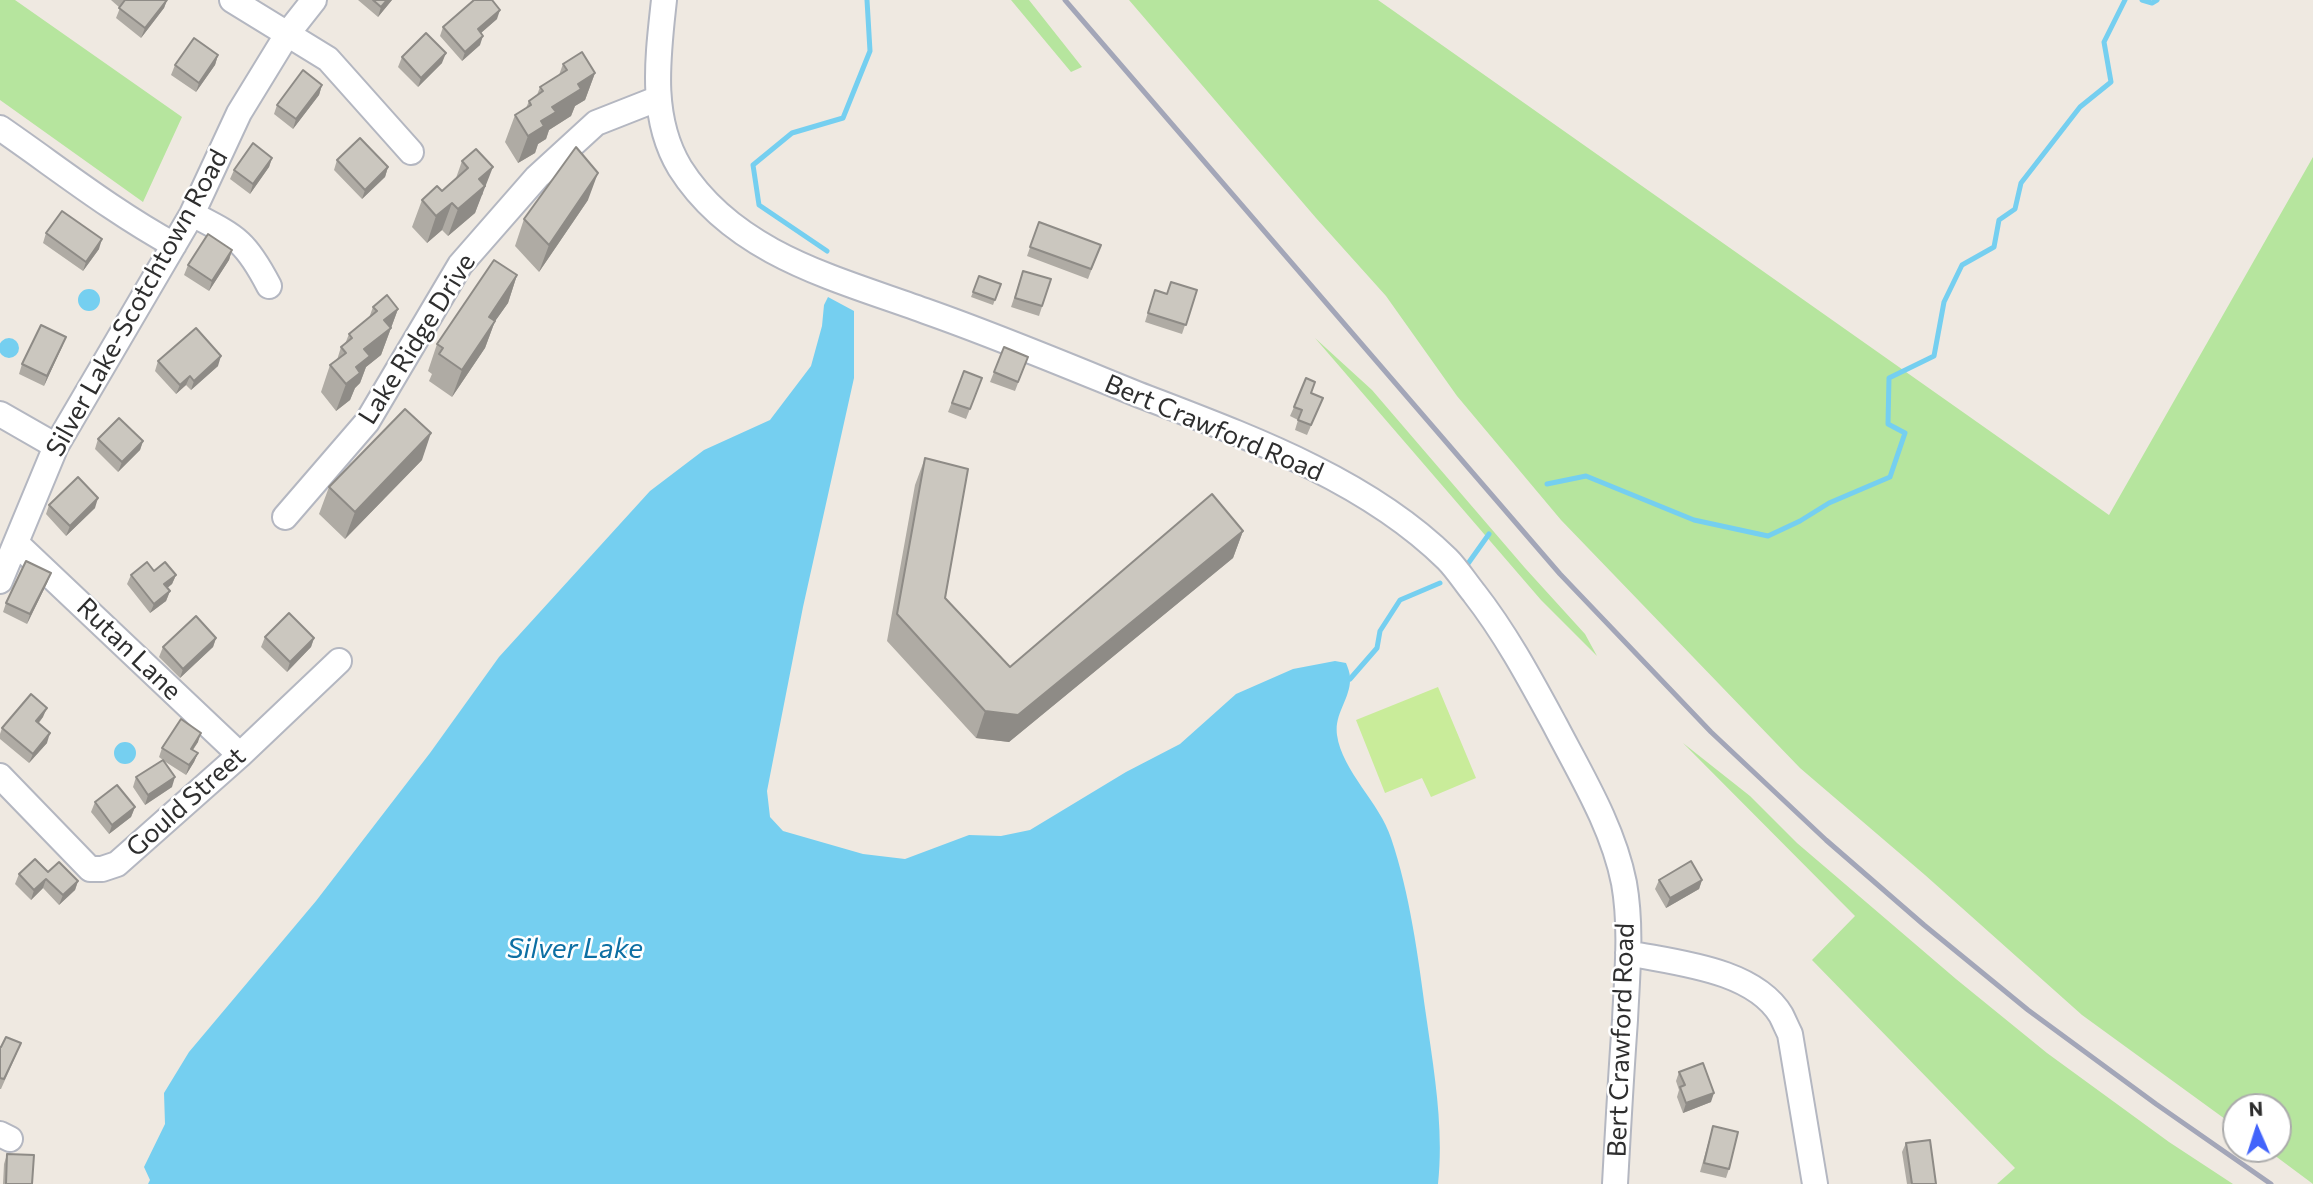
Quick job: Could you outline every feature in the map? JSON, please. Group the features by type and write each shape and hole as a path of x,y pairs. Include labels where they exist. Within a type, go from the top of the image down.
{"street":[{"path":"232,0 328,59 411,152"},
{"name":"Silver Lake-Scotchtown Road","path":"0,581 56,446 192,214 239,113 288,33 314,0"},
{"name":"Bert Crawford Road","path":"664,0 657,99 669,146 688,180 716,212 766,249 801,266 957,322 1273,448 1374,502 1407,523 1450,562 1492,617 1522,664 1590,790 1615,850 1624,885 1628,953 1615,1184"},
{"name":"Lake Ridge Drive","path":"285,516 368,422 460,265 537,177 596,123 657,99"},
{"path":"0,128 68,175 94,197 174,245"},
{"path":"192,214 231,234 247,248 269,286"},
{"path":"0,414 56,446"},
{"name":"Rutan Lane","path":"17,544 240,755"},
{"name":"Gould Street","path":"0,776 90,869 102,869 117,864 240,755 339,661"},
{"path":"1628,953 1722,974 1763,995 1780,1013 1790,1034 1815,1184"}],"green space":[{"path":"0,0 15,0 182,117 143,202 0,100"},
{"path":"1011,0 1029,0 1082,67 1071,72"},
{"path":"1129,0 1378,0 2109,515 2313,157 2313,1184 2285,1163 2292,1163 2292,1093 2222,1093 2222,1117 2082,1015 1800,768 1561,520 1457,396 1386,296"},
{"path":"1315,338 1372,390 1585,634 1597,656 1541,600"},
{"path":"1438,687 1476,778 1431,797 1422,778 1385,793 1356,720"},
{"path":"1683,743 1750,796 1797,843 2047,1053 2169,1142 2233,1184 1997,1184 2015,1168 1812,960 1855,916"}],"water":[{"path":"89,289 99,296 100,300 93,310 89,311 79,304 78,300 85,290"},
{"name":"Silver Lake","path":"828,297 854,311 854,378 803,607 767,791 770,817 783,831 863,854 905,859 969,835 1001,836 1030,830 1126,772 1180,744 1236,694 1293,669 1335,661 1346,663 1350,685 1338,720 1337,735 1340,748 1353,774 1386,825 1408,903 1435,1078 1440,1141 1438,1184 148,1184 150,1180 144,1167 165,1124 164,1093 189,1052 316,901 430,753 499,657 650,491 704,450 770,420 811,366"},
{"path":"5,338 13,338 19,348 13,358 5,358 -1,352 -1,344"},
{"path":"125,742 135,749 136,753 129,763 125,764 115,757 114,753 121,743"}],"building":[{"path":"125,0 167,0 145,28 119,8"},
{"path":"373,0 387,0 381,7"},
{"path":"474,0 492,0 500,10 478,29 483,36 465,52 443,27"},
{"path":"426,33 446,53 421,78 402,57"},
{"path":"194,38 218,55 199,83 175,65"},
{"path":"582,52 595,73 578,84 581,89 552,107 556,112 541,121 544,126 528,136 515,115 531,105 529,101 543,91 540,87 567,70 563,64"},
{"path":"303,70 322,85 296,119 277,105"},
{"path":"360,138 388,167 365,190 337,160"},
{"path":"253,143 272,158 253,184 234,170"},
{"path":"576,147 598,173 549,245 524,219"},
{"path":"476,149 493,167 479,179 485,186 458,209 452,203 436,216 422,200 437,186 442,191 468,168 462,161"},
{"path":"62,211 102,239 86,262 46,233"},
{"path":"1039,222 1101,245 1091,269 1030,247"},
{"path":"208,234 232,250 212,281 188,265"},
{"path":"494,260 517,275 489,317 495,321 462,370 439,354 443,348 437,344"},
{"path":"1023,271 1051,279 1042,306 1015,298"},
{"path":"979,276 1001,284 995,300 973,292"},
{"path":"1171,282 1197,290 1186,325 1148,313 1155,290 1167,294"},
{"path":"387,295 398,309 384,320 391,328 364,349 370,356 356,367 360,373 346,384 330,365 346,353 341,347 352,338 349,334 377,311 373,307"},
{"path":"41,325 66,337 47,376 22,364"},
{"path":"196,328 221,356 194,381 190,376 180,385 158,361"},
{"path":"1004,347 1028,357 1018,382 994,372"},
{"path":"964,371 982,378 970,409 952,403"},
{"path":"1306,378 1315,382 1311,393 1323,398 1311,425 1298,420 1302,410 1294,407"},
{"path":"405,409 431,433 355,512 329,487"},
{"path":"119,418 143,441 122,462 98,439"},
{"path":"925,458 968,469 945,598 1010,667 1212,494 1243,531 1018,715 985,711 897,614"},
{"path":"78,477 98,498 70,526 49,505"},
{"path":"26,561 51,573 30,614 6,603"},
{"path":"147,562 154,571 165,562 176,575 164,584 170,591 154,604 131,575"},
{"path":"289,613 314,638 290,662 265,637"},
{"path":"196,616 216,638 183,669 163,647"},
{"path":"31,694 47,708 36,721 50,733 33,754 2,728"},
{"path":"181,719 201,733 191,749 198,753 189,765 162,748"},
{"path":"163,760 175,777 148,795 136,777"},
{"path":"117,785 135,807 112,825 95,802"},
{"path":"35,859 48,872 59,862 78,881 63,895 46,879 34,890 19,874"},
{"path":"1691,861 1702,880 1670,898 1659,880"},
{"path":"6,1037 21,1043 4,1079 0,1078 0,1047"},
{"path":"1703,1063 1714,1093 1686,1103 1680,1087 1685,1085 1679,1072"},
{"path":"1713,1126 1738,1132 1729,1169 1704,1163"},
{"path":"1930,1140 1936,1184 1912,1184 1906,1143"},
{"path":"7,1154 34,1155 32,1184 6,1184"}],"waterway":[{"path":"827,251 759,205 753,165 792,133 843,118 870,51 867,0"},
{"path":"1547,484 1586,476 1694,520 1768,536 1829,503 1890,477 1905,433 1888,424 1889,378 1934,356 1944,302 1962,265 1994,247 1999,220 2015,209 2021,183 2080,107 2111,82 2104,42 2125,0"},
{"path":"2142,0 2152,3 2157,0"},
{"path":"1467,565 1489,534"},
{"path":"1350,679 1377,648 1380,631 1400,600 1440,583"}],"railway":[{"path":"1065,0 1560,574 1711,732 1826,840 2028,1010 2271,1184"}]}
